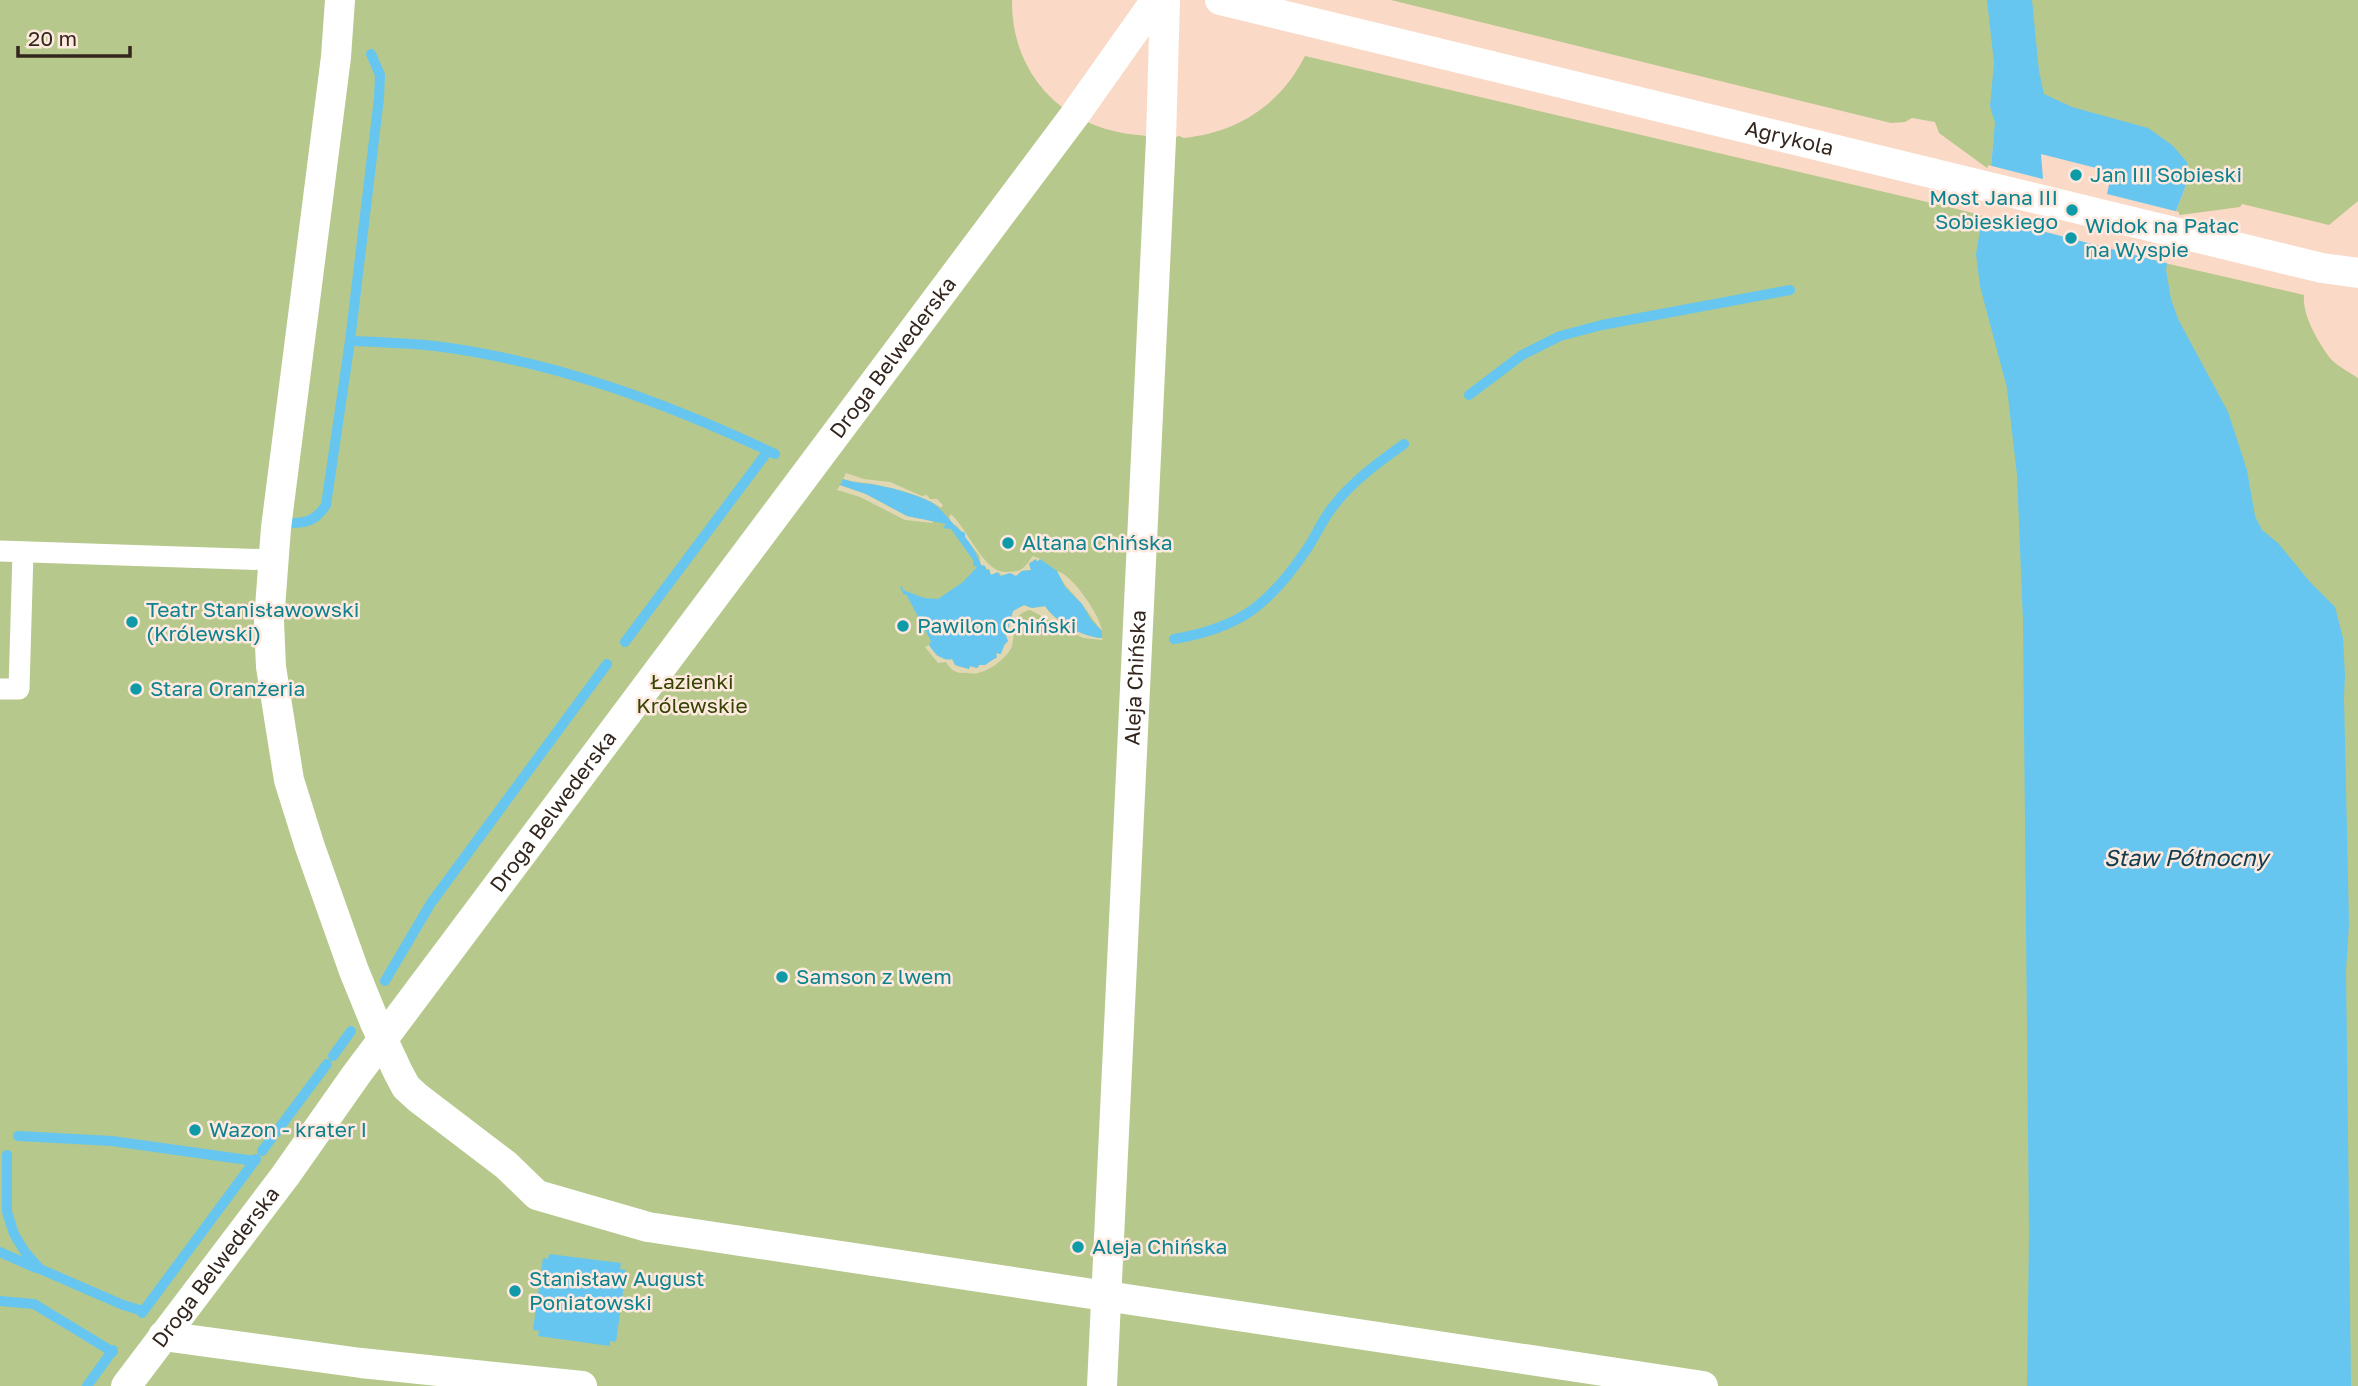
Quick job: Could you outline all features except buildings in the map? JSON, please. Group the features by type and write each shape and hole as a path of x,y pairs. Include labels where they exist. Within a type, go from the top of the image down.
{"street":[{"path":"340,0 336,57 274,560 270,621 271,667 289,780 354,971 406,1087 506,1165 537,1195 568,1206 661,1229 1703,1386"},
{"name":"Droga Belwederska","path":"126,1386 1074,116 1156,0"},
{"name":"Aleja Chińska","path":"1102,1386 1161,139 1165,0"},
{"name":"Agrykola","path":"1220,0 2322,268 2358,273"},
{"path":"163,1336 361,1363 582,1386"}],"lane":[{"path":"0,551 274,560"},
{"path":"0,689 19,689 23,552"}],"green space":[{"name":"Łazienki Królewskie","path":"0,0 1012,0 1014,27 1021,52 1032,74 1047,93 1065,109 1087,122 1111,131 1158,138 1184,138 1223,130 1256,113 1270,102 1283,89 1305,56 1957,209 2169,264 2304,295 2308,320 2330,358 2358,378 2358,1386 0,1386"},
{"path":"1391,0 2358,0 2358,201 2329,225 2242,204 2240,207 2180,215 2176,211 2188,180 1994,136 1991,166 1987,168 1939,133 1935,122 1912,118 1905,122 1891,123"}],"sand":[{"path":"846,473 864,479 890,482 922,496 927,495 930,499 937,499 943,505 941,508 902,491 843,479"},
{"path":"840,485 866,494 907,516 933,521 905,520 860,497 837,490"},
{"path":"951,514 957,521 983,558 997,570 1020,570 1033,556 1043,560 1037,562 1036,559 1029,563 1031,570 1022,571 1016,576 1001,576 1000,573 991,575 985,566 981,565 979,555 965,538 965,533 951,523"},
{"path":"1057,571 1070,579 1084,596 1102,631 1065,584"},
{"path":"1024,605 1032,608 1045,606 1055,618 1070,628 1103,640 1083,638 1030,610 1019,615 1012,646 1006,655 997,664 982,672 959,673 951,669 946,662 938,663 925,647 929,645 937,656 954,660 957,666 978,668 979,665 985,665 997,658 996,653 1001,652 1008,641 1006,636 1013,611"}],"water":[{"name":"Staw Północny","path":"1987,0 2032,0 2044,94 2072,107 2148,128 2172,145 2187,162 2188,180 2176,211 2166,270 2171,299 2178,319 2228,412 2247,470 2255,516 2262,530 2278,543 2335,607 2343,638 2345,675 2351,1386 2027,1386 2029,1233 2023,621 2017,475 2007,388 1980,286 1976,254 1991,166 1995,123 1990,106 1994,63"},
{"path":"843,479 899,490 933,503 965,533 981,565 985,566 986,570 989,569 991,575 998,572 1000,576 1010,573 1016,576 1022,571 1031,570 1029,564 1040,559 1057,571 1065,587 1102,631 1102,638 1086,635 1070,627 1045,606 1032,608 1024,605 1013,611 1006,636 1008,641 1001,654 996,653 997,657 985,665 979,665 977,668 970,666 969,669 955,665 952,659 939,656 929,645 931,641 900,587 924,598 938,599 963,582 977,567 973,565 973,560 951,529 943,528 946,524 907,516 866,494 840,485"},
{"path":"549,1254 621,1263 620,1269 626,1270 616,1342 610,1341 610,1346 538,1336 539,1331 533,1330 543,1258 548,1259"}],"pier":[{"name":"Most Jana III Sobieskiego","path":"2041,154 2112,172 2107,194 2179,212 2170,264 1979,215 1988,165 2043,179"}],"waterway":[{"path":"371,54 380,75 379,98 350,341 435,346 566,373 651,401 775,454"},
{"path":"1469,395 1522,355 1560,336 1602,325 1790,290"},
{"path":"292,523 312,519 326,505 350,341"},
{"path":"1174,639 1217,628 1251,611 1266,599 1293,568 1342,495 1404,444"},
{"path":"625,642 768,451"},
{"path":"385,981 431,903 607,664"},
{"path":"333,1056 351,1031"},
{"path":"262,1151 327,1064"},
{"path":"18,1136 112,1141 255,1161"},
{"path":"7,1155 7,1212 14,1234 25,1252 40,1269 143,1311"},
{"path":"142,1313 256,1159"},
{"path":"0,1252 36,1268"},
{"path":"0,1301 34,1304 113,1352"},
{"path":"87,1386 113,1350"}],"place":[{"name":"Jan III Sobieski","path":"2076,175"},
{"name":"Most Jana III Sobieskiego","path":"2072,210"},
{"name":"Widok na Pałac na Wyspie","path":"2071,238"},
{"name":"Altana Chińska","path":"1008,543"},
{"name":"Teatr Stanisławowski (Królewski)","path":"132,622"},
{"name":"Pawilon Chiński","path":"903,626"},
{"name":"Stara Oranżeria","path":"136,689"},
{"name":"Samson z lwem","path":"782,977"},
{"name":"Wazon - krater I","path":"195,1130"},
{"name":"Aleja Chińska","path":"1078,1247"},
{"name":"Stanisław August Poniatowski","path":"515,1291"}]}
